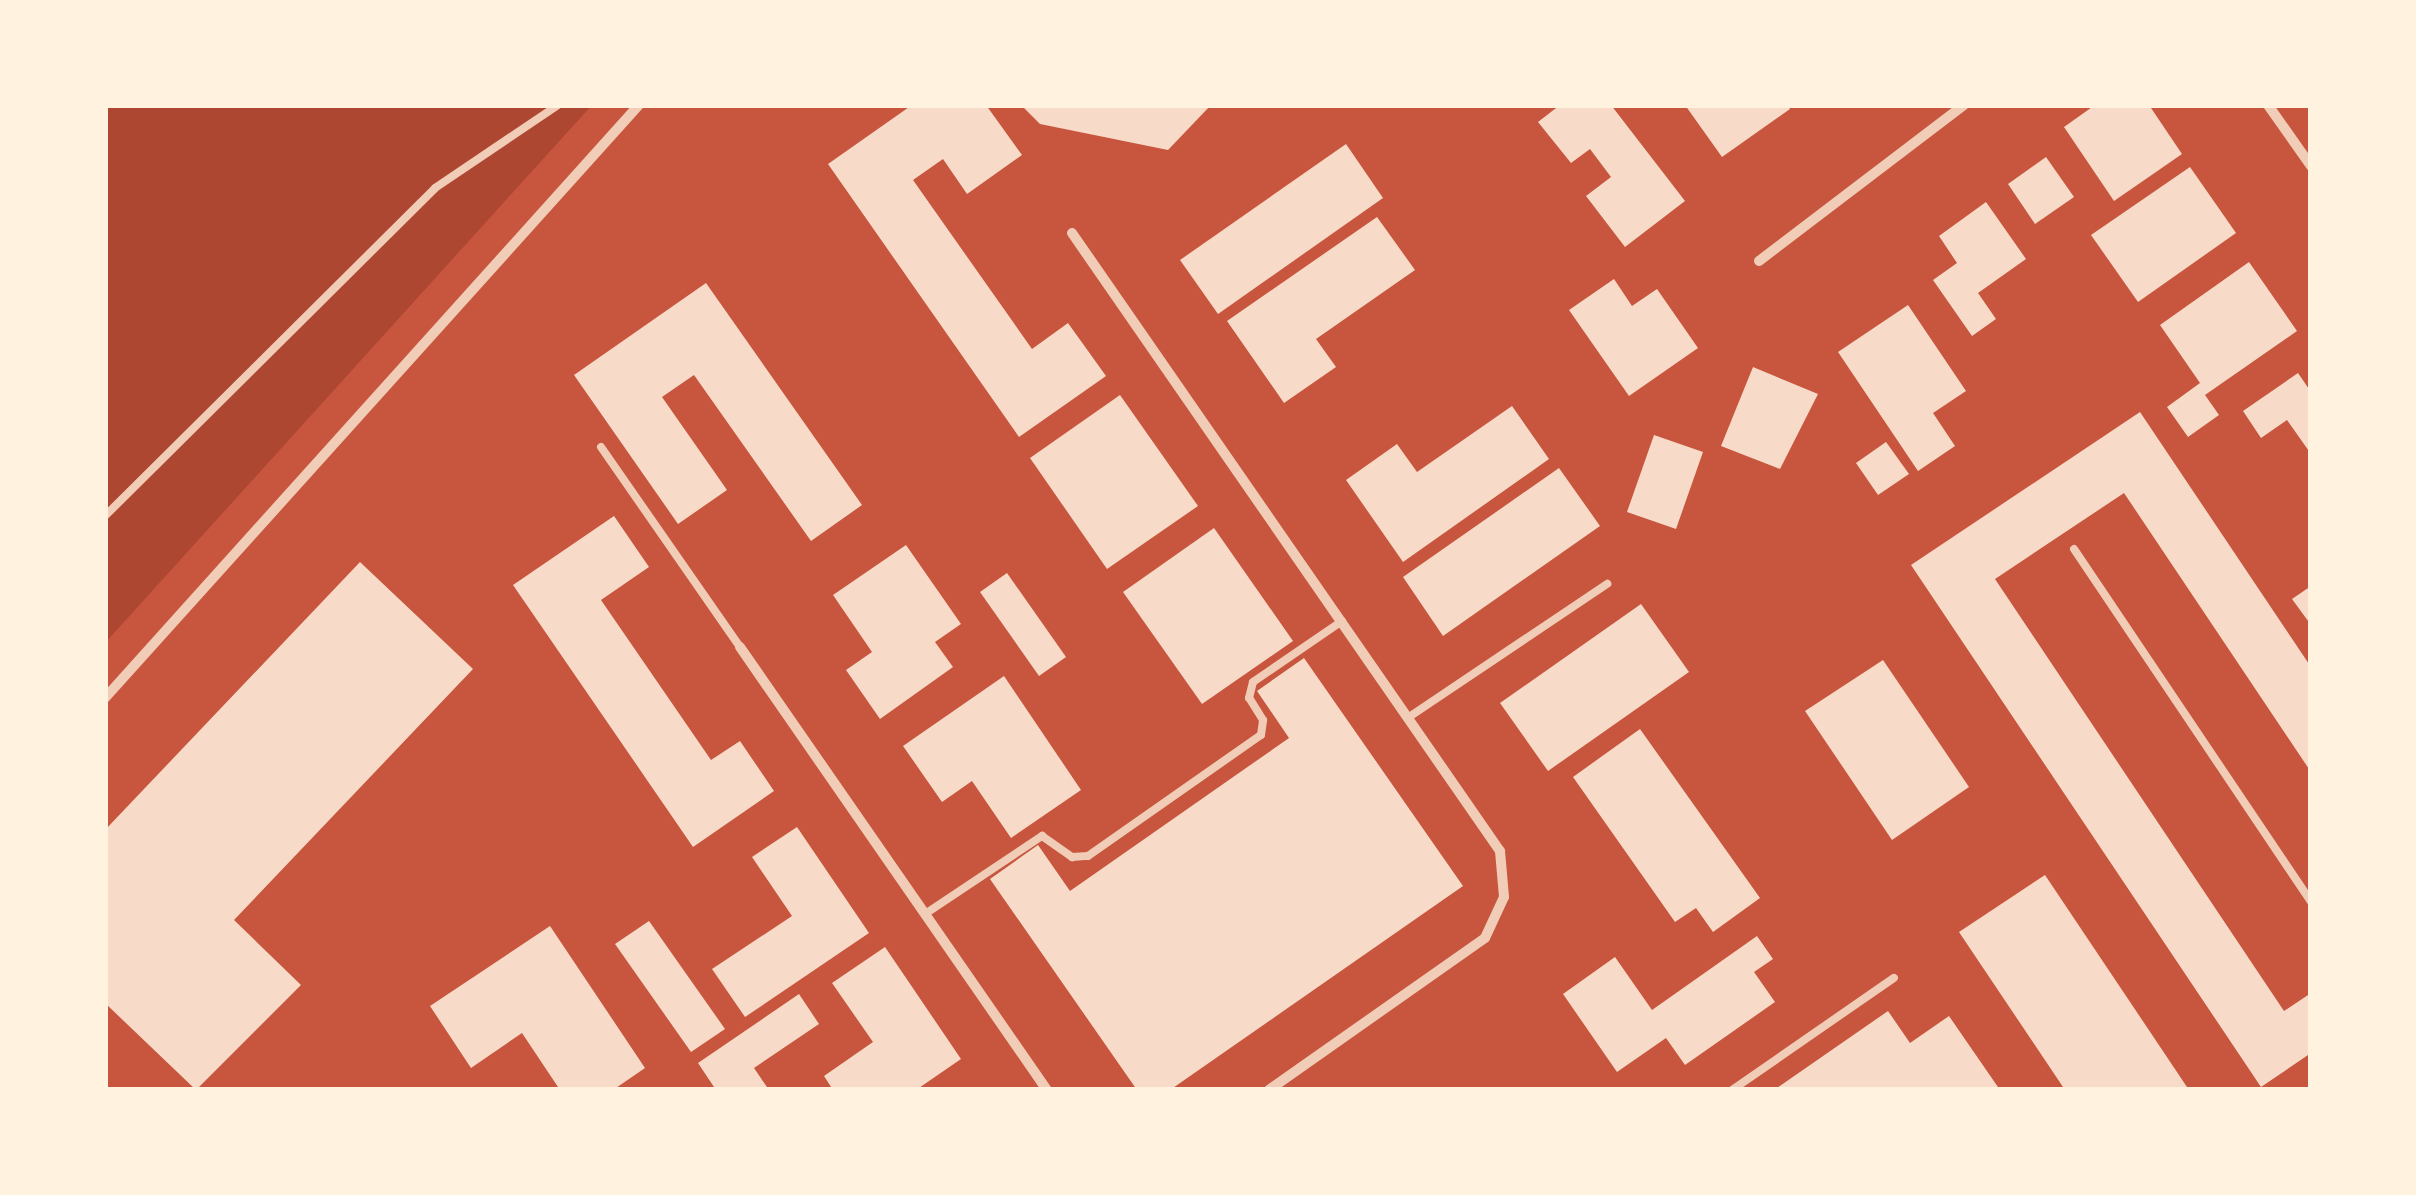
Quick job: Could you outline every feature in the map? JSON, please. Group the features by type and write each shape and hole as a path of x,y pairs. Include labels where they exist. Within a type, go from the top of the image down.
{"street":[{"path":"105,698 639,105"},
{"path":"1759,261 1964,105"},
{"path":"2268,105 2311,166"},
{"path":"1072,234 1500,852 1504,897 1497,918 1467,953 1270,1090"},
{"path":"740,647 1047,1090"}],"lane":[{"path":"105,516 435,188 558,105"},
{"path":"601,447 740,647"},
{"path":"2074,549 2311,902"},
{"path":"1409,718 1607,584"},
{"path":"926,914 1042,836 1072,857 1088,856 1230,757 1265,727 1249,698 1253,682 1342,622"},
{"path":"1732,1090 1894,978"}],"shaded area":[{"path":"105,105 592,105 105,643"}],"building":[{"path":"912,105 986,105 1022,155 967,194 943,159 913,180 1032,349 1068,323 1106,376 1019,437 828,164"},
{"path":"1021,105 1211,105 1168,150 1040,124"},
{"path":"1560,105 1611,105 1685,201 1625,247 1586,196 1611,177 1590,149 1571,163 1538,122"},
{"path":"1685,105 1788,105 1790,109 1722,157"},
{"path":"2095,105 2149,105 2182,154 2114,201 2064,127"},
{"path":"1346,144 1383,198 1218,314 1180,260"},
{"path":"2046,157 2074,197 2035,224 2008,184"},
{"path":"2190,167 2236,233 2138,302 2091,235"},
{"path":"1986,202 2026,259 1978,293 1996,319 1972,336 1933,280 1957,263 1939,236"},
{"path":"1377,217 1415,270 1316,339 1336,367 1284,403 1227,321"},
{"path":"2249,262 2297,331 2205,395 2219,415 2188,437 2167,407 2200,383 2160,325"},
{"path":"1614,279 1632,306 1657,289 1698,348 1629,396 1569,310"},
{"path":"706,283 862,505 811,541 694,375 662,397 727,490 678,524 574,375"},
{"path":"1908,305 1966,391 1933,413 1955,446 1918,471 1838,352"},
{"path":"1753,367 1818,394 1780,469 1721,446"},
{"path":"2298,373 2311,392 2311,454 2287,420 2261,438 2243,411"},
{"path":"1120,395 1198,506 1107,569 1030,458"},
{"path":"1512,406 1549,459 1403,562 1346,480 1397,444 1417,472"},
{"path":"2140,412 2311,667 2311,772 2124,493 1995,579 2284,1011 2311,993 2311,1053 2261,1087 1911,565"},
{"path":"1654,435 1703,452 1676,529 1627,512"},
{"path":"1886,442 1909,474 1878,495 1856,463"},
{"path":"1559,468 1600,526 1443,636 1403,577"},
{"path":"614,516 649,567 601,600 711,760 740,741 774,791 693,847 513,585"},
{"path":"1214,528 1293,641 1202,704 1123,592"},
{"path":"906,545 961,624 935,642 953,667 880,719 846,670 872,652 833,595"},
{"path":"360,562 473,669 234,920 301,985 196,1090 105,1003 105,830"},
{"path":"1007,573 1066,657 1039,676 980,592"},
{"path":"2311,586 2311,625 2292,599"},
{"path":"1641,604 1689,672 1548,771 1500,703"},
{"path":"1304,658 1463,886 1170,1090 1137,1090 990,879 1038,845 1070,891 1289,738 1257,691"},
{"path":"1883,660 1969,787 1892,840 1805,711"},
{"path":"1004,676 1081,790 1011,838 972,781 942,802 903,746"},
{"path":"1640,729 1760,898 1713,932 1696,908 1675,922 1573,777"},
{"path":"797,827 869,933 745,1017 712,969 792,916 752,857"},
{"path":"2045,875 2189,1090 2065,1090 1959,932"},
{"path":"649,921 725,1029 691,1052 615,944"},
{"path":"550,926 645,1068 613,1090 560,1090 522,1033 471,1068 430,1006"},
{"path":"1757,936 1773,959 1754,972 1775,1002 1685,1065 1666,1038 1617,1072 1563,994 1615,957 1652,1010"},
{"path":"885,947 961,1059 916,1090 833,1090 824,1076 873,1042 832,983"},
{"path":"799,994 819,1024 754,1068 769,1090 716,1090 698,1063"},
{"path":"1888,1011 1910,1043 1949,1016 2000,1090 1774,1090"}]}
